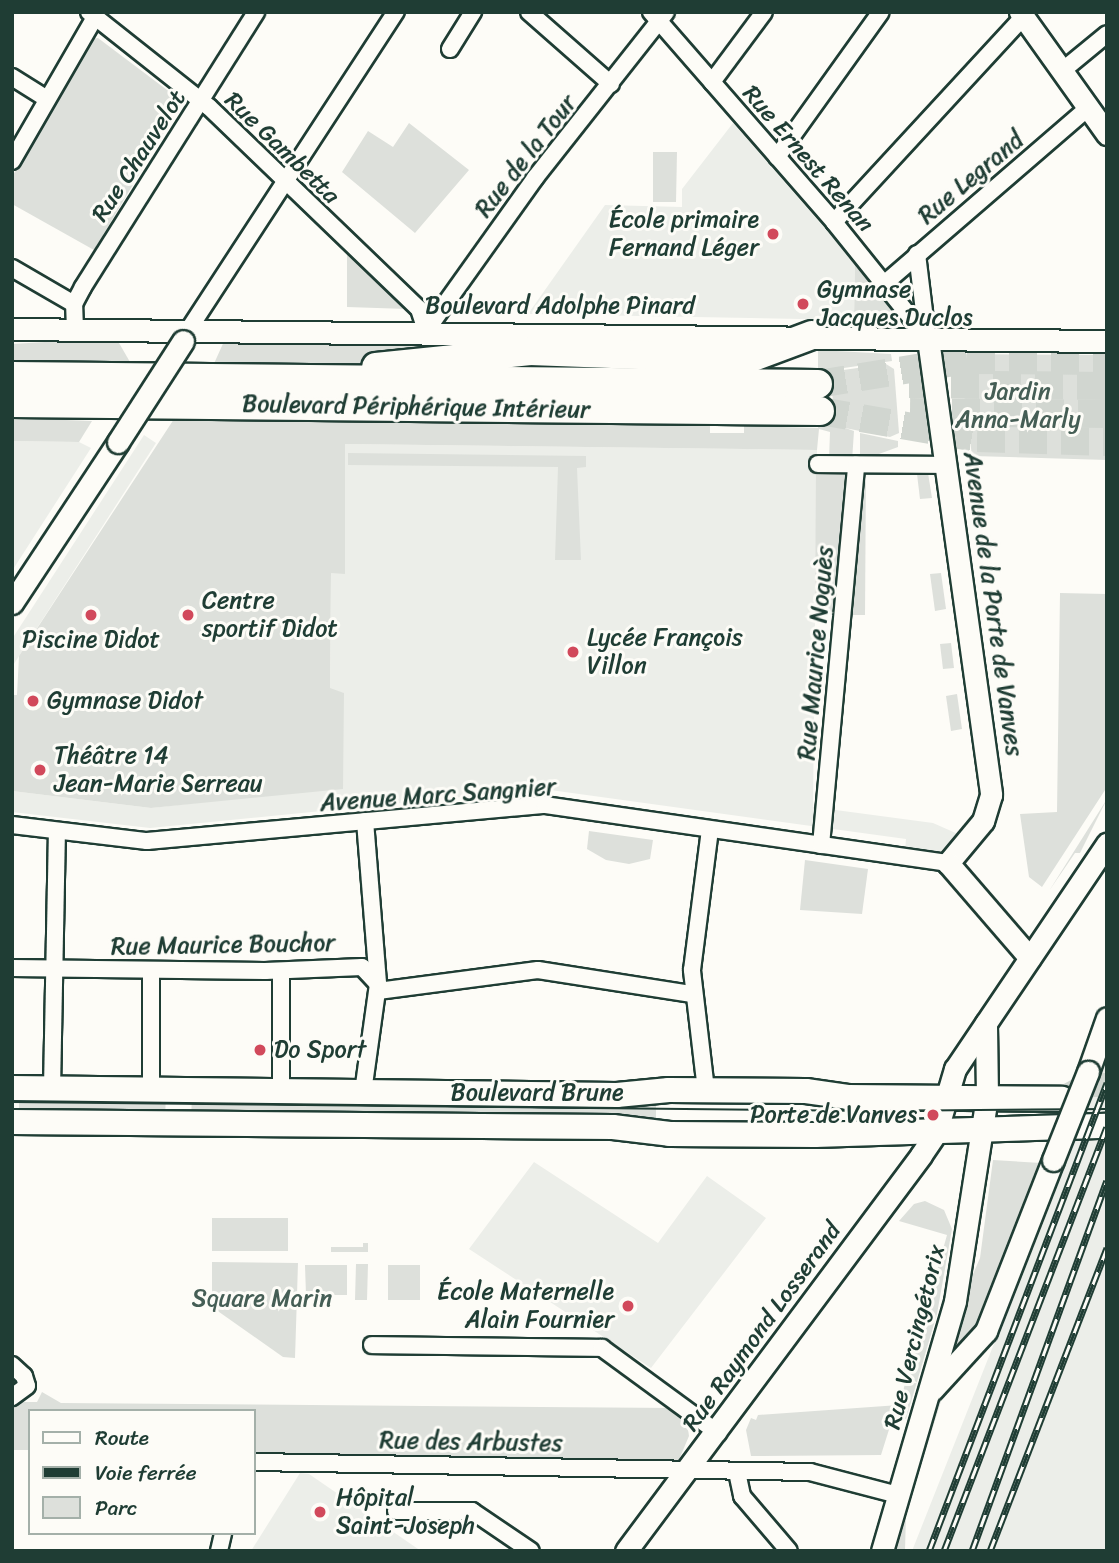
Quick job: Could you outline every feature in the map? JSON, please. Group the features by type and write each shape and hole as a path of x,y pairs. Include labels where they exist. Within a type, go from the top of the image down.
{"highway":[{"path":"12,376 330,380 382,366 470,354 590,352 748,359 812,335"},
{"name":"Boulevard Périphérique Intérieur","path":"12,403 819,397 330,380"}],"main road":[{"name":"Boulevard Brune","path":"12,1088 617,1095 706,1090 1062,1099"},
{"name":"Boulevard Brune","path":"12,1122 613,1128 670,1133 936,1133 1030,1130"},
{"path":"1030,1130 1050,1125 1107,1126"},
{"path":"1030,1130 1107,1136"}],"street":[{"name":"Rue Chauvelot","path":"74,304 256,12"},
{"path":"12,603 396,12"},
{"path":"450,49 473,12"},
{"path":"529,12 611,84"},
{"path":"712,82 764,12"},
{"path":"778,157 881,12"},
{"path":"834,222 1022,14 1107,134"},
{"name":"Rue Gambetta","path":"92,15 201,100 419,309 426,331"},
{"path":"12,161 92,15"},
{"name":"Rue de la Tour","path":"426,331 535,178 611,84 659,15"},
{"name":"Rue Ernest Renan","path":"659,15 712,82 834,222 928,339"},
{"path":"1062,71 1107,34"},
{"path":"12,76 47,99"},
{"name":"Rue Legrand","path":"884,284 1088,108"},
{"path":"917,254 928,339"},
{"path":"12,268 74,304 75,330"},
{"name":"Boulevard Adolphe Pinard","path":"12,329 186,335 426,331 1107,341"},
{"name":"Avenue de la Porte de Vanves","path":"928,339 948,465 991,796 983,821 948,863"},
{"path":"818,464 948,465"},
{"name":"Rue Maurice Noguès","path":"821,845 856,465"},
{"name":"Avenue Marc Sangnier","path":"12,825 148,841 545,805 948,863"},
{"path":"363,1092 378,988 365,821"},
{"path":"706,1090 692,995 710,830"},
{"path":"52,1089 57,831"},
{"path":"936,1133 948,1081 1107,844"},
{"path":"948,863 1030,958"},
{"name":"Rue Maurice Bouchor","path":"12,968 281,971 350,966 369,970 378,988"},
{"path":"378,988 538,970 692,995"},
{"path":"150,971 150,1091"},
{"path":"281,971 281,1091"},
{"path":"930,1392 986,1331 1107,1017"},
{"name":"Rue Vercingétorix","path":"881,1551 955,1301 987,1097 986,1023"},
{"name":"Rue Raymond Losserand","path":"626,1551 718,1433 936,1133"},
{"path":"372,1345 602,1348 718,1433"},
{"path":"12,1365 24,1376 27,1386 12,1397"},
{"name":"Rue des Arbustes","path":"256,1462 810,1472 898,1494"},
{"path":"737,1472 742,1496 789,1551"},
{"path":"396,1511 472,1511 531,1551"}],"shaded area":[{"path":"733,123 855,263 854,320 528,314 605,205 682,207 682,189"},
{"path":"144,435 156,443 12,667 12,639"},
{"path":"12,441 79,442 91,448 12,571"},
{"name":"Lycée François Villon","path":"345,444 817,450 813,807 933,823 958,834 937,855 905,852 906,839 543,789 150,828 12,812 12,791 151,808 248,797 343,693 330,689 331,573 345,573"},
{"path":"1107,1054 1107,1551 912,1551 1101,1073"},
{"name":"École Maternelle Alain Fournier","path":"534,1162 658,1243 707,1176 766,1218 651,1368 469,1249"},
{"name":"Hôpital Saint-Joseph","path":"300,1473 309,1474 421,1551 251,1551"}],"green space":[{"path":"98,38 175,96 178,109 94,250 12,204 12,177 92,39"},
{"path":"409,123 469,170 415,233 342,172 368,131 393,147"},
{"path":"653,152 677,152 676,202 653,202"},
{"path":"347,251 407,309 347,307"},
{"path":"855,263 869,282 864,289 873,300 881,295 902,320 854,320"},
{"path":"226,337 752,342 482,350 324,367 212,368"},
{"path":"119,343 130,362 12,364 12,344"},
{"name":"Centre sportif Didot","path":"818,350 891,354 892,361 837,369 830,377 831,423 854,431 852,461 829,460 830,432 819,429 817,450 345,444 345,574 331,573 330,688 344,693 343,789 151,808 12,791 12,695 17,695 19,656 174,419 710,426 710,433 744,433 744,426 818,428"},
{"name":"Jardin Anna-Marly","path":"959,354 1107,355 1107,460 972,456"},
{"path":"886,364 894,369 899,433 890,437 835,426 831,378 836,371"},
{"path":"12,418 92,421 79,442 12,441"},
{"path":"860,433 898,441 898,447 860,461"},
{"path":"348,453 586,456 586,467 577,468 581,560 555,560 558,467 348,465"},
{"path":"816,468 866,468 865,615 815,615"},
{"path":"928,473 932,498 920,499 917,474"},
{"path":"941,573 946,609 935,611 930,574"},
{"path":"1060,593 1107,594 1107,787 1042,887 1029,877 1020,814 1057,812"},
{"path":"951,643 954,668 943,669 940,644"},
{"path":"957,694 962,729 951,731 946,696"},
{"path":"1107,799 1080,853 1075,853 1049,891"},
{"path":"589,831 653,840 650,859 629,864 606,860 587,849"},
{"path":"805,860 868,869 862,914 800,910"},
{"path":"1107,1030 1107,1057 997,1337 941,1401 906,1514 905,1551 894,1551 936,1399 979,1349"},
{"path":"19,1095 166,1096 165,1117 19,1116"},
{"path":"192,1097 656,1097 656,1126 191,1118"},
{"path":"993,1160 1041,1163 981,1329 947,1364 964,1295 980,1258"},
{"path":"925,1201 944,1210 952,1229 937,1314 906,1419 892,1420 881,1455 751,1456 746,1430 751,1418 756,1420 758,1415 899,1405 947,1235 899,1221 914,1204"},
{"path":"212,1218 288,1218 288,1251 212,1251"},
{"path":"363,1243 368,1243 368,1252 331,1252 331,1247 363,1247"},
{"name":"Square Marin","path":"212,1262 298,1263 295,1358 283,1357 212,1307"},
{"path":"356,1264 368,1264 367,1300 355,1300"},
{"path":"305,1265 347,1265 347,1295 306,1295"},
{"path":"388,1265 420,1265 420,1300 388,1300"},
{"path":"42,1392 61,1403 674,1408 687,1422 689,1436 678,1462 256,1454 256,1409 28,1409 28,1450 12,1450 12,1402 37,1402"}],"tunnel":[{"path":"818,384 967,360 1107,361"},
{"path":"909,384 1107,386"},
{"path":"820,411 977,438 1107,442"},
{"path":"910,412 1107,414"},
{"path":"1065,1097 1087,1085 1107,1085"}],"tram line":[{"path":"12,1102 872,1111 1107,1109"}],"railway":[{"path":"929,1551 1107,1083"},
{"path":"944,1551 1107,1127"},
{"path":"972,1551 1107,1181"},
{"path":"990,1551 1107,1248"}],"place":[{"name":"École primaire Fernand Léger","path":"773,234"},
{"name":"Gymnase Jacques Duclos","path":"803,304"},
{"name":"Piscine Didot","path":"91,615"},
{"name":"Centre sportif Didot","path":"188,615"},
{"name":"Lycée François Villon","path":"573,652"},
{"name":"Gymnase Didot","path":"33,701"},
{"name":"Théâtre 14 Jean-Marie Serreau","path":"40,770"},
{"name":"Do Sport","path":"260,1050"},
{"name":"Porte de Vanves","path":"933,1115"},
{"name":"École Maternelle Alain Fournier","path":"628,1306"},
{"name":"Hôpital Saint-Joseph","path":"320,1512"}]}
